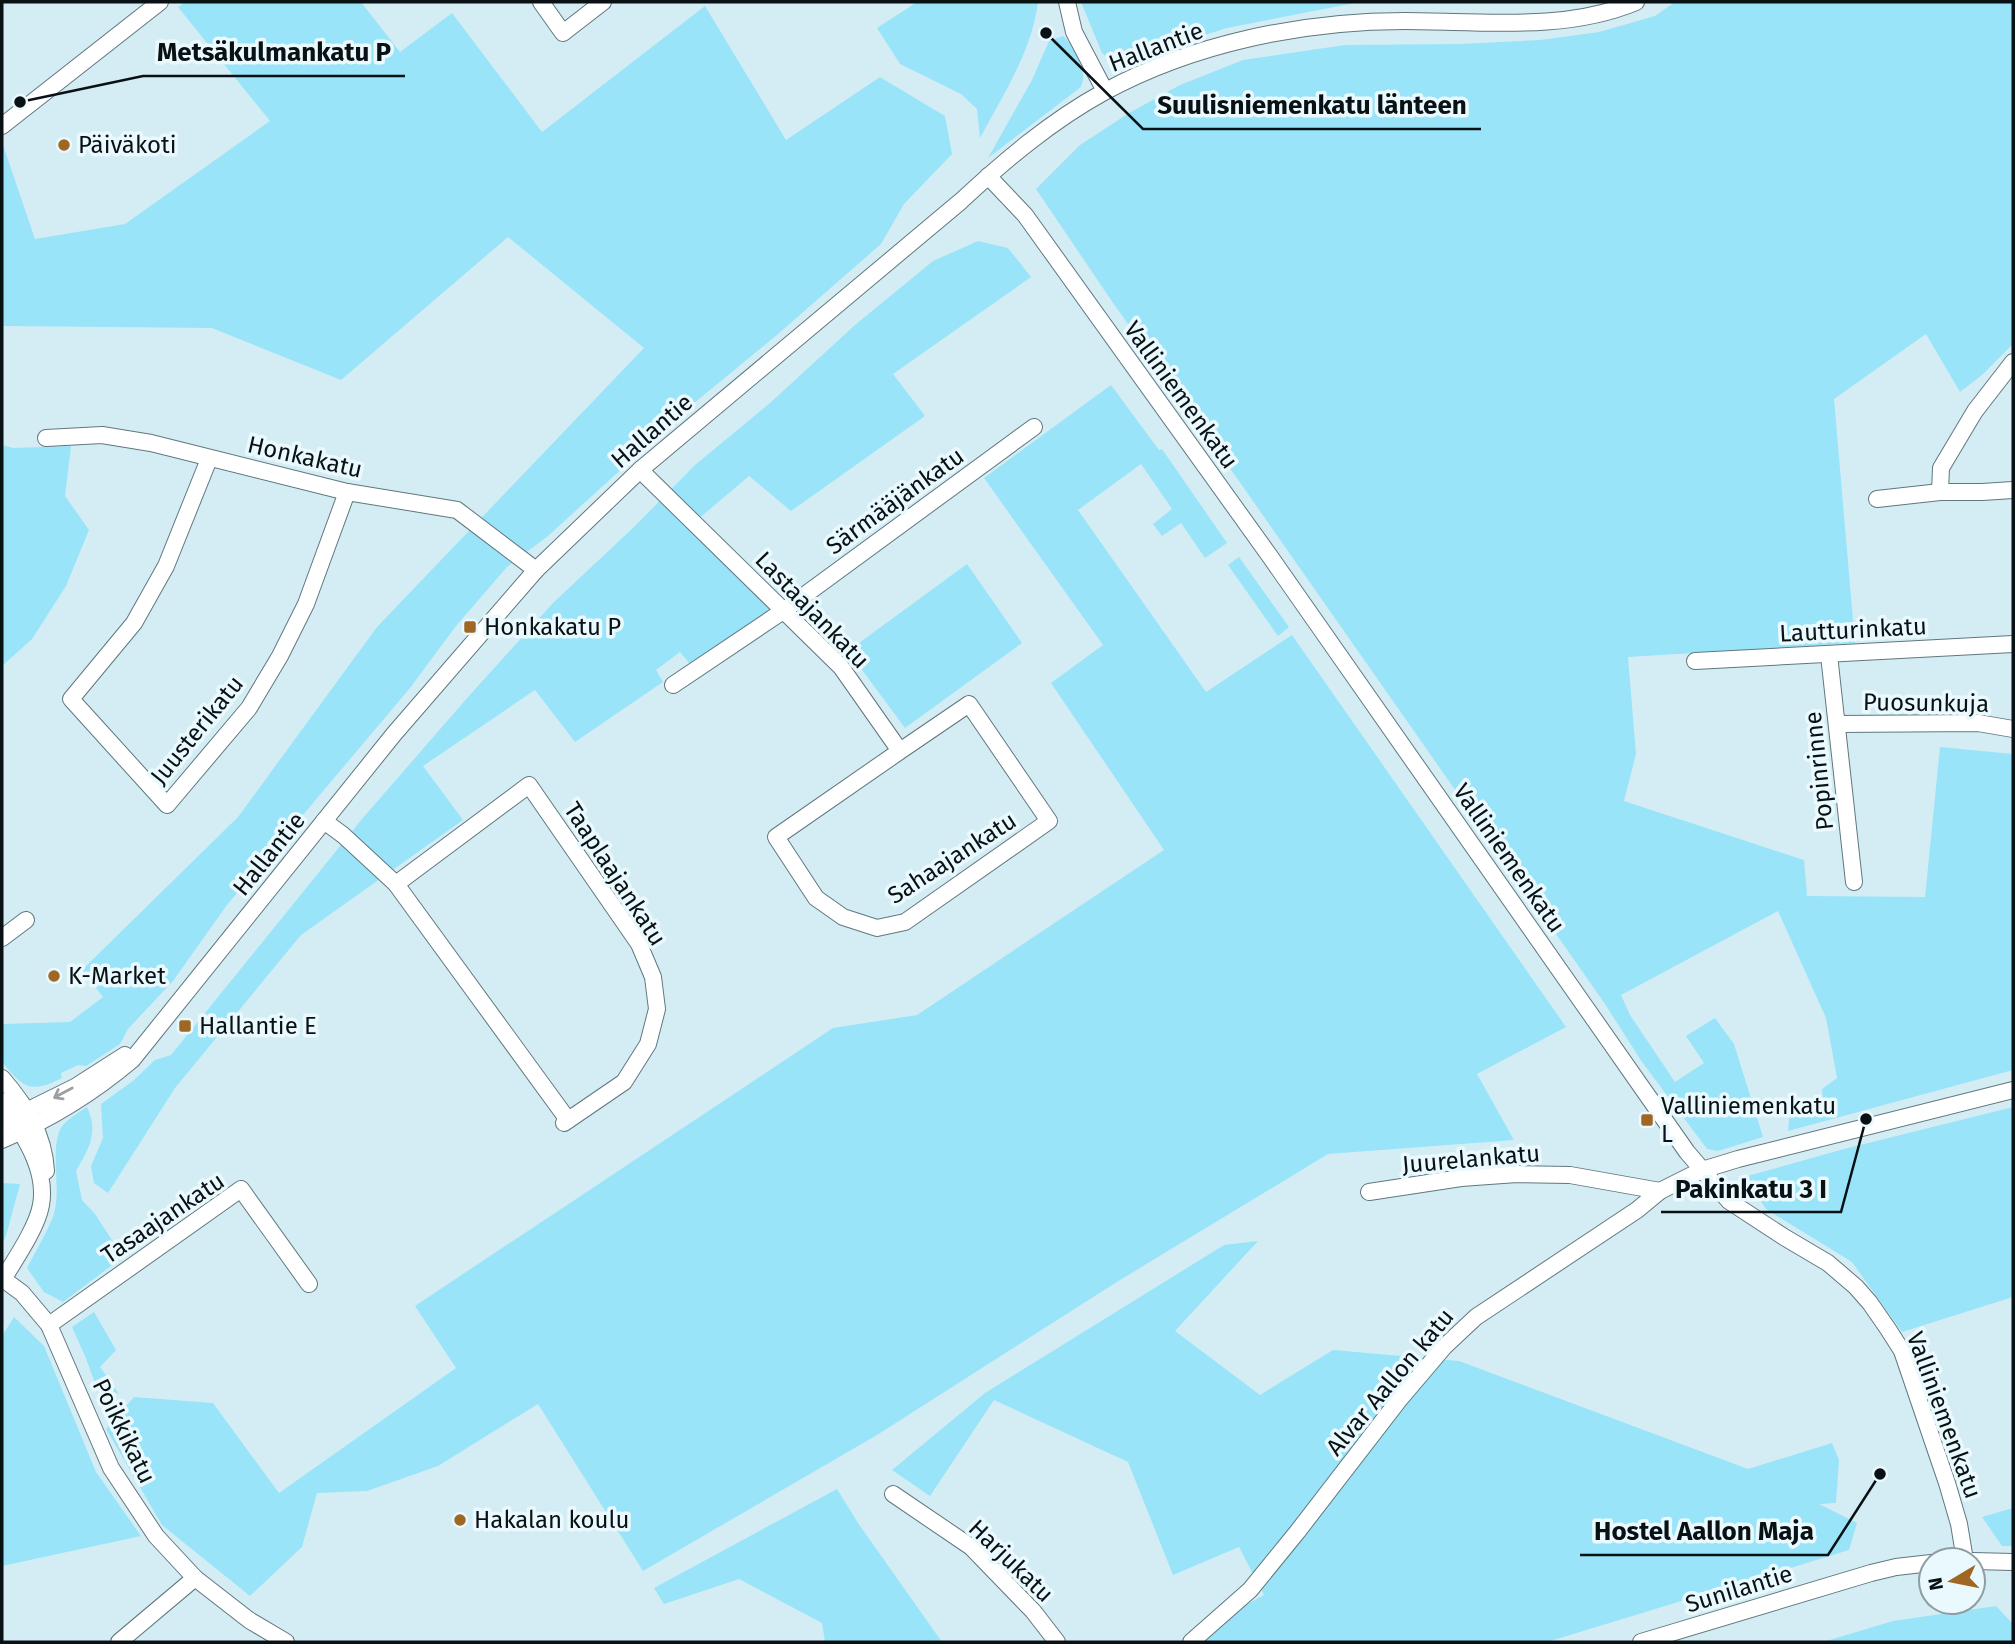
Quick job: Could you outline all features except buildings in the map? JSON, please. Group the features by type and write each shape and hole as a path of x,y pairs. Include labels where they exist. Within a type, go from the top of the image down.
{"street":[{"path":"2,126 160,2"},
{"path":"541,2 564,33 603,2"},
{"path":"1067,2 1074,32 1105,91"},
{"name":"Hallantie","path":"2,1140 19,1122 136,1048 160,1027 394,734 536,569 640,470 988,176 1061,119 1105,91 1158,67 1243,40 1308,27 1391,21 1560,20 1595,15 1636,2"},
{"name":"Valliniemenkatu","path":"988,176 1025,215 1269,555 1654,1106 1702,1170 1729,1201 1828,1263 1870,1303 1902,1351 1947,1483 1963,1546"},
{"path":"1940,492 1941,468 1975,411 2013,362"},
{"name":"Särmääjänkatu","path":"673,685 783,611 1034,427"},
{"name":"Honkakatu","path":"46,438 102,435 151,443 347,492 457,510 536,569"},
{"name":"Juusterikatu","path":"209,459 166,566 134,623 71,699 167,805 249,708 280,656 306,604 347,492"},
{"name":"Lastaajankatu","path":"640,470 841,667 900,751"},
{"path":"1877,499 1940,492 2013,490"},
{"name":"Lautturinkatu","path":"1695,661 2013,644"},
{"name":"Popinrinne","path":"1829,655 1854,882"},
{"name":"Sahaajankatu","path":"969,705 1049,821 905,922 877,928 843,917 816,898 776,837 900,751 969,705"},
{"name":"Puosunkuja","path":"1837,724 1978,723 2013,729"},
{"name":"Taaplaajankatu","path":"324,821 396,884 566,1121 624,1082 648,1044 657,1009 653,977 639,944 529,785 396,884"},
{"path":"2,938 26,920"},
{"path":"2,1078 19,1122"},
{"name":"Alvar Aallon katu","path":"1191,1642 1250,1590 1399,1400 1444,1347 1476,1317 1637,1210 1660,1191 1702,1170 1738,1159 2013,1090"},
{"path":"2,1101 19,1122 41,1142 46,1184 29,1234 3,1280"},
{"name":"Juurelankatu","path":"1369,1192 1461,1178 1517,1174 1570,1175 1660,1191"},
{"name":"Tasaajankatu","path":"50,1325 241,1189 309,1284"},
{"name":"Poikkikatu","path":"3,1280 22,1293 50,1325 111,1468 156,1536 195,1578 249,1620 286,1642"},
{"name":"Harjukatu","path":"893,1494 971,1547 1033,1611 1057,1642"},
{"path":"1987,1561 2013,1562"},
{"name":"Sunilantie","path":"1642,1642 1871,1573 1917,1565"},
{"path":"119,1642 195,1578"}],"shaded area":[{"path":"185,2 361,2 400,52 452,13 542,132 705,6 786,140 880,77 945,116 952,154 904,204 881,244 693,404 548,536 507,567 456,626 410,688 227,905 173,981 128,1029 120,1044 86,1066 78,1065 61,1073 62,1078 35,1087 22,1083 2,1062 2,1024 70,1022 103,997 82,970 238,817 377,627 644,348 508,237 341,380 212,328 2,326 2,142 35,239 125,224 270,121 178,7"},
{"path":"917,2 1038,2 1030,38 1023,55 980,138 977,109 961,94 900,64 877,28"},
{"path":"1081,2 1360,2 1227,28 1166,47 1125,66 1115,65 1102,53"},
{"path":"1675,2 2013,2 2013,344 1982,375 1960,392 1926,334 1834,399 1855,643 1628,657 1636,754 1624,801 1804,860 1806,896 1925,897 1940,747 2013,754 2013,1070 1788,1131 1790,1112 1823,1101 1822,1089 1837,1078 1826,1018 1778,911 1621,995 1630,1015 1675,1082 1704,1063 1686,1036 1715,1018 1734,1044 1763,1137 1718,1151 1707,1149 1642,1062 1605,1004 1036,189 1080,145 1129,113 1180,85 1243,60 1345,45 1540,40 1599,32 1655,16"},
{"path":"1063,36 1081,65 1081,87 988,158 1032,80 1049,41"},
{"path":"978,241 1008,248 1031,277 893,374 925,416 791,511 749,476 690,526 772,609 690,664 680,652 656,670 663,682 575,742 535,690 423,766 463,820 301,935 175,1088 108,1193 94,1183 91,1166 103,1138 101,1104 134,1080 155,1060 171,1055 362,819 554,602 695,465 770,403 855,325 933,261"},
{"path":"1111,385 1159,450 1162,449 1227,543 1205,558 1181,523 1162,536 1153,524 1172,509 1141,464 1078,510 1206,692 1292,635 1566,1027 1477,1074 1514,1140 1328,1154 1120,1280 877,1435 643,1571 538,1404 438,1466 367,1491 317,1493 302,1547 250,1596 162,1525 106,1429 134,1397 213,1403 279,1493 456,1368 415,1306 833,1028 917,1015 1164,850 1051,683 1103,645 984,478"},
{"path":"2,445 13,448 71,446 65,496 89,530 66,586 32,639 2,666"},
{"path":"1239,557 1289,627 1278,636 1228,565"},
{"path":"967,564 1022,643 905,728 848,651"},
{"path":"87,1107 91,1116 91,1140 76,1171 82,1200 95,1214 123,1257 63,1302 44,1292 27,1268 54,1214 59,1132 67,1121"},
{"path":"2013,1107 2013,1297 1902,1332 1852,1262 1766,1209 1744,1177 1844,1149"},
{"path":"2,1183 20,1184 2,1244"},
{"path":"1258,1241 1175,1331 1260,1395 1333,1350 1459,1361 1748,1469 1832,1443 1839,1460 1836,1503 1819,1504 1857,1523 1849,1550 1547,1642 1179,1642 1264,1595 1239,1547 1173,1575 1128,1462 994,1400 930,1496 892,1470 985,1393 1224,1245"},
{"path":"94,1312 116,1350 100,1367 119,1394 95,1383 72,1327"},
{"path":"14,1317 44,1346 96,1472 141,1536 2,1566 2,1336"},
{"path":"837,1489 942,1642 825,1642 822,1623 739,1579 664,1604 654,1588"},
{"path":"2013,1508 2013,1546 2002,1546 1982,1517"},
{"path":"1996,1606 2013,1624 2013,1642 1823,1642 1893,1621 1927,1616 1987,1616 1987,1607"}],"place":[{"name":"Suulisniemenkatu länteen","path":"1046,33"},
{"name":"Metsäkulmankatu P","path":"20,102"},
{"name":"Päiväkoti","path":"64,145"},
{"name":"Honkakatu P","path":"470,627"},
{"name":"K-Market","path":"54,976"},
{"name":"Hallantie E","path":"185,1026"},
{"name":"Pakinkatu 3 I","path":"1866,1119"},
{"name":"Valliniemenkatu L","path":"1647,1120"},
{"name":"Hostel Aallon Maja","path":"1880,1474"},
{"name":"Hakalan koulu","path":"460,1520"}]}
